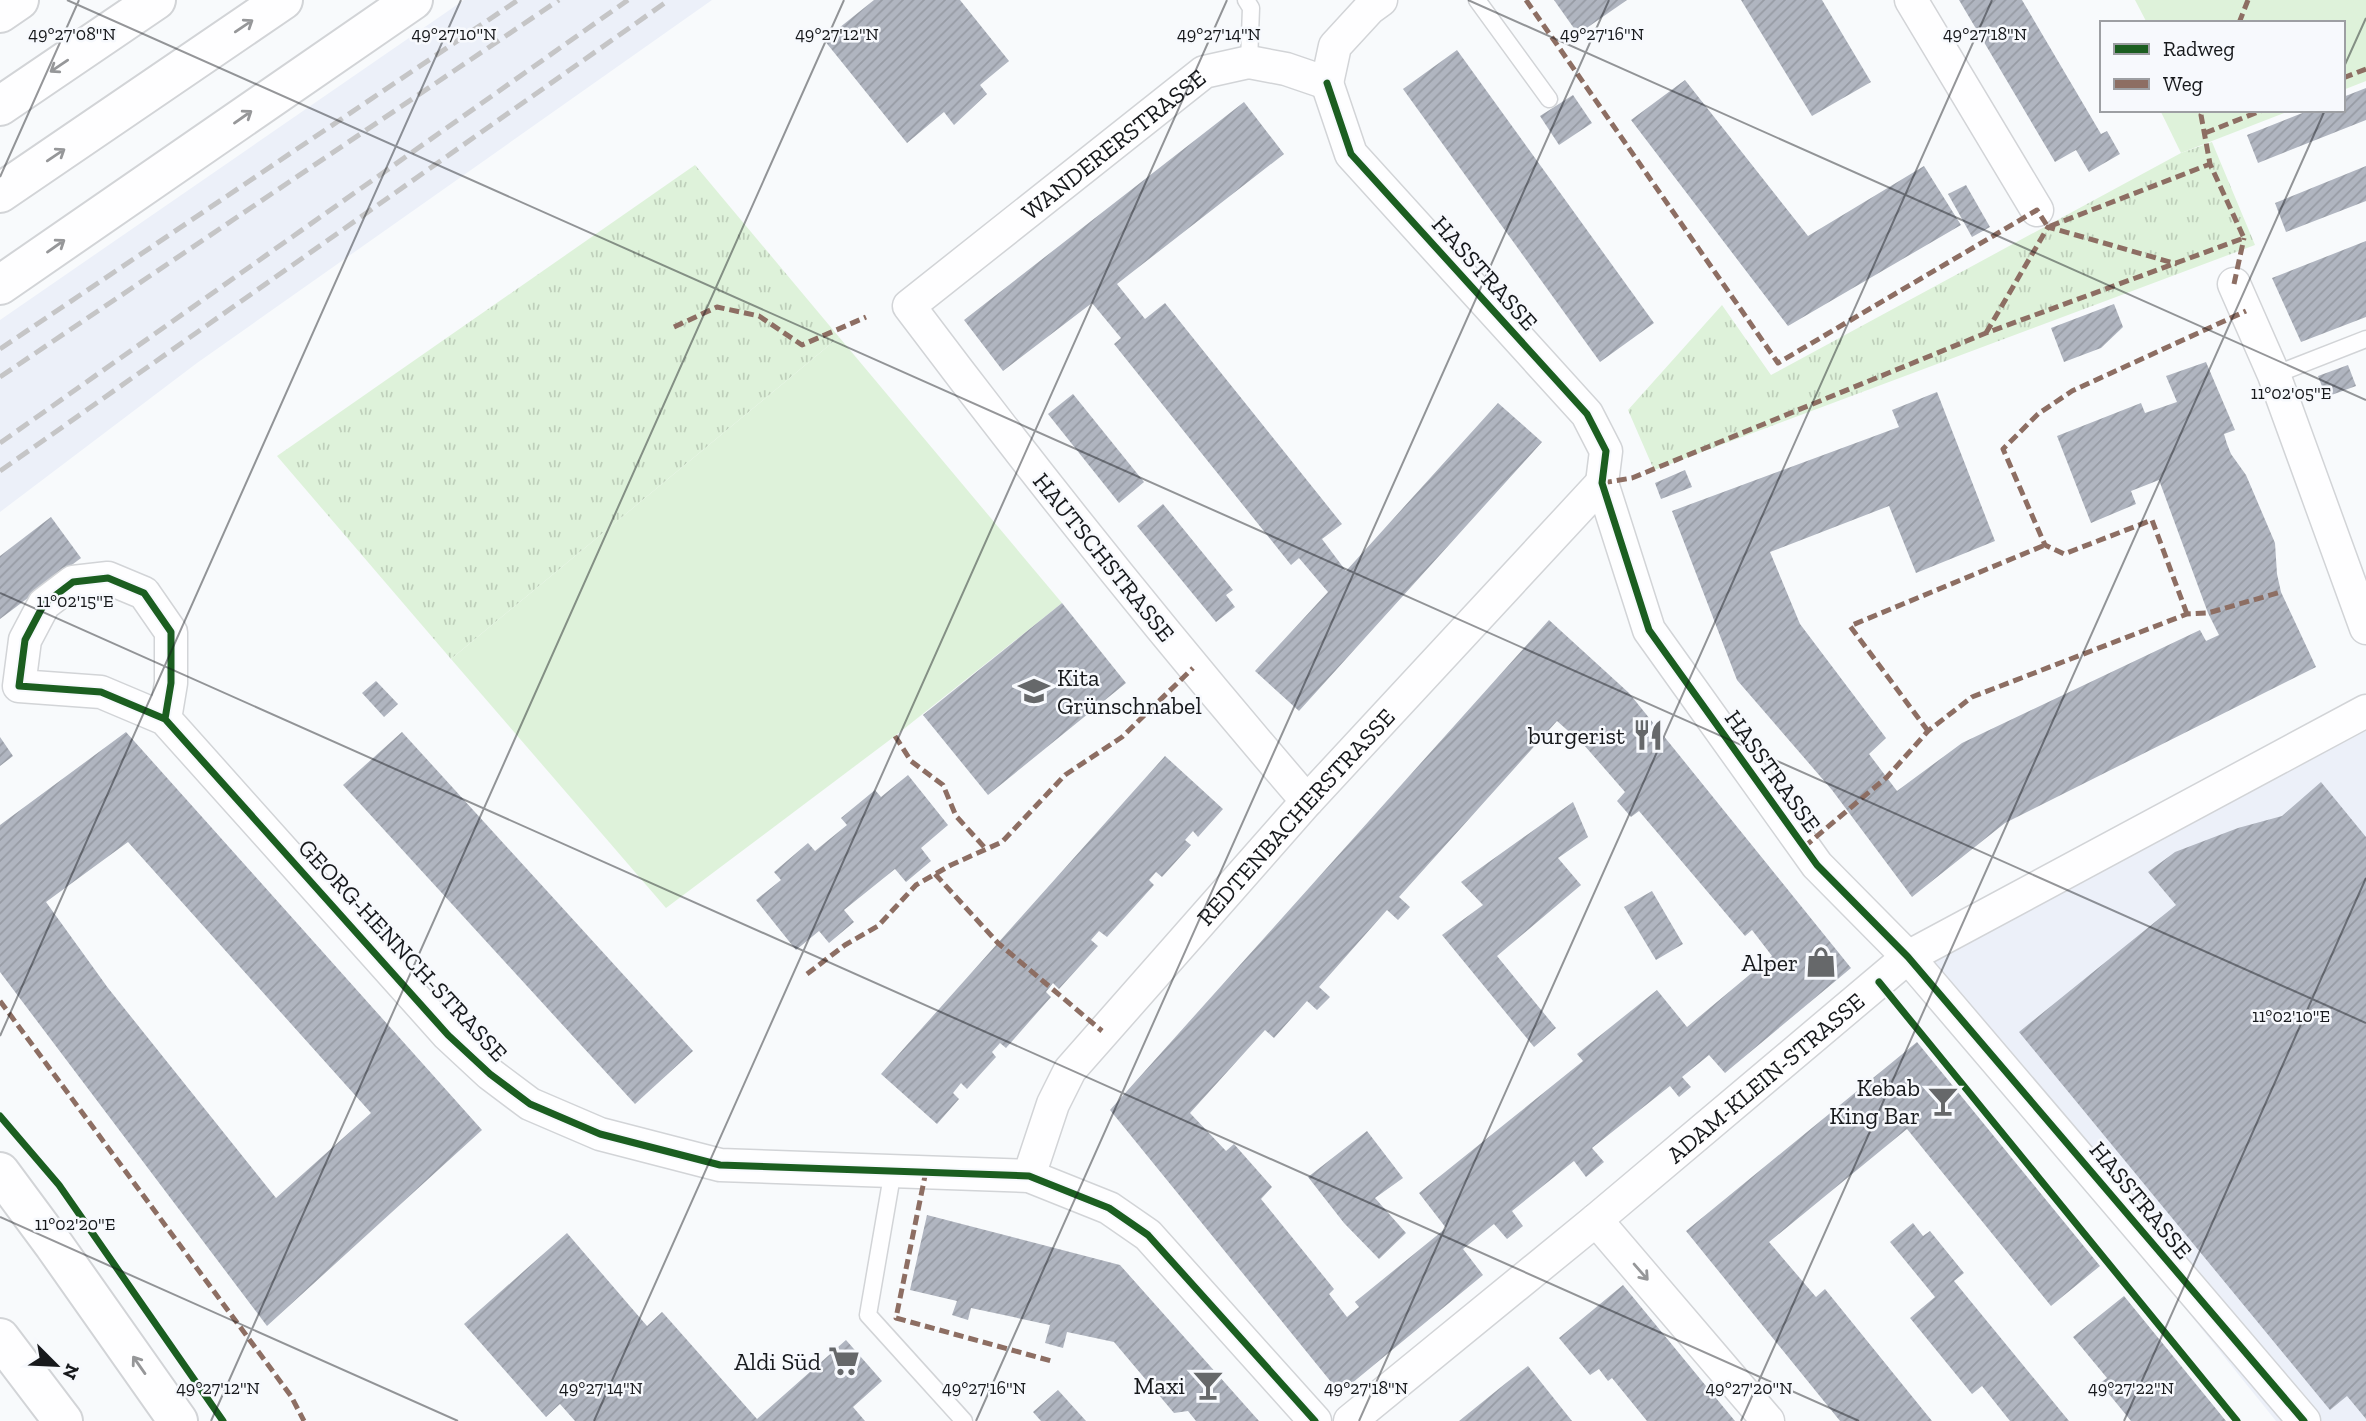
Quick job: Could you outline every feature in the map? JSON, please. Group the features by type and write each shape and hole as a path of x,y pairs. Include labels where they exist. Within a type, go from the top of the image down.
{"main road":[{"path":"0,13 19,0"},
{"path":"0,106 156,0"},
{"path":"0,193 283,0"},
{"path":"0,285 413,0"},
{"path":"0,1172 178,1421"},
{"path":"0,1339 63,1421"}],"street":[{"path":"1327,83 1335,46 1370,8 1381,0"},
{"path":"1911,0 2037,210"},
{"name":"WANDERERSTRASSE","path":"909,306 1204,72 1248,62 1286,69 1327,83"},
{"name":"HASSTRASSE","path":"1327,83 1351,154 1587,414 1606,451 1602,483 1649,630 1817,864 1908,957 2304,1421"},
{"path":"2234,284 2274,375 2366,628"},
{"name":"HAUTSCHSTRASSE","path":"909,306 987,410 1193,668 1307,802"},
{"name":"REDTENBACHERSTRASSE","path":"1029,1176 1053,1104 1070,1070 1307,802 1602,483"},
{"name":"GEORG-HENNCH-STRASSE","path":"166,719 171,682 171,632 144,593 108,578 73,582 44,604 25,640 10,688 101,692 166,719 448,1035 490,1074 530,1104 600,1134 720,1165 1029,1176 1109,1208 1148,1235 1315,1421"},
{"name":"ADAM-KLEIN-STRASSE","path":"1350,1421 1596,1220 1908,957 2366,711"},
{"path":"1596,1220 1768,1421"}],"lane":[{"path":"1246,0 1251,8 1248,62"},
{"path":"1476,0 1549,99"},
{"path":"2274,375 2366,340"},
{"path":"893,1170 868,1315 964,1421"}],"shaded area":[{"path":"464,0 712,0 197,363 0,512 0,320"},
{"path":"2366,711 2366,1421 2276,1421 1967,1038 1908,957"}],"green space":[{"path":"2135,0 2366,0 2366,81 2345,89 2345,21 2146,21"},
{"path":"2161,112 2287,112 2181,153"},
{"path":"2212,142 2255,245 1654,470 1628,410 1722,305 1771,375 2181,153"},
{"path":"695,165 839,337 451,659 277,456"},
{"path":"839,337 1062,603 895,736 666,908 451,659"}],"building":[{"path":"874,0 960,0 1009,61 980,85 987,94 954,125 944,112 907,143 824,40"},
{"path":"1554,0 1627,0 1578,34"},
{"path":"1741,0 1822,0 1871,82 1812,116"},
{"path":"1959,0 2022,0 2101,134 2107,131 2120,154 2089,172 2076,150 2055,162"},
{"path":"1457,50 1654,323 1600,362 1403,89"},
{"path":"1685,80 1808,236 1924,166 1961,225 1788,326 1631,120"},
{"path":"2366,88 2366,120 2258,163 2247,135 2305,112 2345,112 2345,96"},
{"path":"1573,95 1592,123 1559,145 1540,116"},
{"path":"1244,102 1284,154 1117,284 1145,319 1165,303 1342,524 1322,539 1346,571 1498,403 1542,442 1299,711 1255,671 1328,592 1299,558 1291,565 1114,344 1121,338 1092,303 1003,371 964,320"},
{"path":"2366,166 2366,201 2286,232 2275,203"},
{"path":"1966,185 1990,227 1972,237 1948,194"},
{"path":"2366,241 2366,317 2301,342 2272,278"},
{"path":"2114,304 2123,327 2101,348 2064,362 2051,328"},
{"path":"2206,362 2235,430 2224,434 2227,444 2246,475 2275,543 2281,592 2316,667 2005,823 1912,897 1832,790 1737,680 1672,511 1899,427 1892,410 1937,392 1995,541 1916,573 1889,506 1770,552 1800,624 1886,738 1869,754 1897,791 1962,743 2200,630 2206,641 2219,635 2208,613 2159,480 2131,491 2136,504 2091,523 2057,436 2141,403 2145,413 2177,402 2166,376"},
{"path":"2348,365 2356,386 2326,397 2318,376"},
{"path":"1073,394 1144,482 1119,503 1048,414"},
{"path":"1685,470 1692,487 1661,499 1655,483"},
{"path":"1163,504 1233,590 1226,595 1235,607 1216,622 1137,526"},
{"path":"51,517 81,558 0,619 0,556"},
{"path":"1062,603 1126,683 988,795 923,715"},
{"path":"1549,620 1629,693 1851,968 1725,1073 1709,1055 1682,1077 1691,1087 1679,1097 1670,1086 1592,1148 1604,1162 1586,1177 1574,1161 1512,1211 1523,1226 1507,1239 1494,1224 1463,1249 1483,1275 1340,1393 1110,1110","holes":["1557,721 1584,745 1625,792 1617,801 1631,817 1639,811 1745,936 1752,930 1772,956 1687,1027 1657,990 1577,1054 1583,1061 1419,1193 1446,1228 1355,1302 1359,1307 1347,1317 1329,1294 1334,1289 1261,1199 1272,1187 1234,1144 1226,1151 1190,1113 1265,1030 1274,1038 1307,1001 1317,1010 1330,997 1319,987 1387,910 1398,920 1410,907 1399,897"]},
{"path":"376,681 398,704 384,717 362,693"},
{"path":"126,732 482,1130 267,1326 0,972 0,825","holes":["128,842 371,1113 276,1198 108,988 46,902"]},
{"path":"402,732 693,1051 635,1104 343,785"},
{"path":"0,737 13,756 0,766"},
{"path":"1165,756 1223,809 1198,837 1193,831 1185,840 1191,845 1162,877 1156,872 1149,880 1154,885 1107,937 1099,931 1091,940 1098,946 1059,989 1053,983 1046,992 1051,997 1006,1048 1000,1043 992,1052 996,1057 967,1089 961,1083 953,1093 959,1099 937,1124 881,1074"},
{"path":"908,775 948,825 921,848 931,861 906,882 895,869 844,910 854,922 829,943 819,931 796,950 756,900 781,880 774,872 808,843 815,851 847,825 841,818 875,790 881,797"},
{"path":"2321,782 2366,837 2366,1419 2347,1396 2330,1410 2019,1032 2176,905 2148,872 2175,852 2238,828 2282,816"},
{"path":"1573,802 1588,837 1558,858 1581,885 1497,956 1556,1028 1534,1047 1442,935 1483,905 1461,882"},
{"path":"1652,891 1683,944 1656,960 1624,907"},
{"path":"1917,1042 2100,1266 2051,1306 1907,1129 1769,1242 1816,1297 1825,1289 1932,1421 1840,1421 1686,1231"},
{"path":"1367,1131 1403,1178 1375,1198 1406,1233 1379,1259 1344,1223 1308,1177"},
{"path":"927,1215 1120,1265 1259,1421 1196,1421 1188,1411 1174,1413 1114,1342 1067,1332 1063,1348 1045,1343 1050,1325 971,1308 968,1320 952,1315 957,1301 910,1290"},
{"path":"1913,1223 1923,1236 1930,1231 1964,1273 1954,1281 2069,1421 2010,1421 1982,1386 1972,1394 1910,1318 1935,1297 1890,1242"},
{"path":"567,1233 647,1326 662,1312 757,1419 846,1340 882,1381 853,1407 865,1421 575,1421 560,1404 546,1417 464,1324"},
{"path":"1623,1285 1735,1421 1647,1421 1612,1378 1608,1381 1599,1369 1590,1375 1559,1338"},
{"path":"2124,1296 2226,1421 2131,1421 2100,1383 2107,1378 2073,1337"},
{"path":"1528,1366 1572,1421 1459,1421 1506,1383"},
{"path":"1058,1390 1086,1421 1041,1421 1033,1412"}],"railway":[{"path":"0,349 518,0"},
{"path":"0,377 559,0"},
{"path":"0,443 628,0"},
{"path":"0,471 669,0"}],"marked path":[{"path":"1526,0 1778,363 2037,210 2048,227 2210,164"},
{"path":"2240,21 2248,0"},
{"path":"2345,77 2366,69"},
{"path":"1602,483 1632,478 1986,333 2244,238 2210,164 2202,112"},
{"path":"2205,133 2258,112"},
{"path":"1986,333 2048,227 2177,264"},
{"path":"2234,284 2244,238"},
{"path":"674,327 717,307 759,316 802,345 866,317"},
{"path":"2187,614 2152,520 2064,554 2045,545 2003,449 2038,414 2072,391 2246,311"},
{"path":"1928,731 1850,626 2045,545"},
{"path":"1804,847 1887,777 1928,731 1972,697 2187,614 2208,613 2281,592"},
{"path":"807,974 845,945 878,926 916,885 951,865 1002,842 1065,775 1122,737 1193,668"},
{"path":"895,736 911,761 943,785 956,816 986,849"},
{"path":"935,874 998,943 1102,1031"},
{"path":"0,1001 291,1396 304,1421"},
{"path":"926,1171 896,1318 1055,1362"}],"cycle path":[{"path":"1327,83 1351,154 1587,414 1606,451 1602,483 1649,630 1817,865 1908,957 2304,1421"},
{"path":"165,719 101,692 19,686 25,640 44,604 73,582 108,578 144,593 171,632 171,683 165,719 448,1035 490,1074 530,1104 600,1134 720,1165 1029,1176 1109,1208 1148,1235 1315,1421"},
{"path":"1879,982 2237,1421"},
{"path":"0,1116 59,1185 223,1421"}],"place":[{"name":"Kita Grünschnabel","path":"1034,691"},
{"name":"burgerist","path":"1648,735"},
{"name":"Alper","path":"1821,962"},
{"name":"Kebab King Bar","path":"1943,1101"},
{"name":"Aldi Süd","path":"844,1361"},
{"name":"Maxi","path":"1208,1385"}]}
